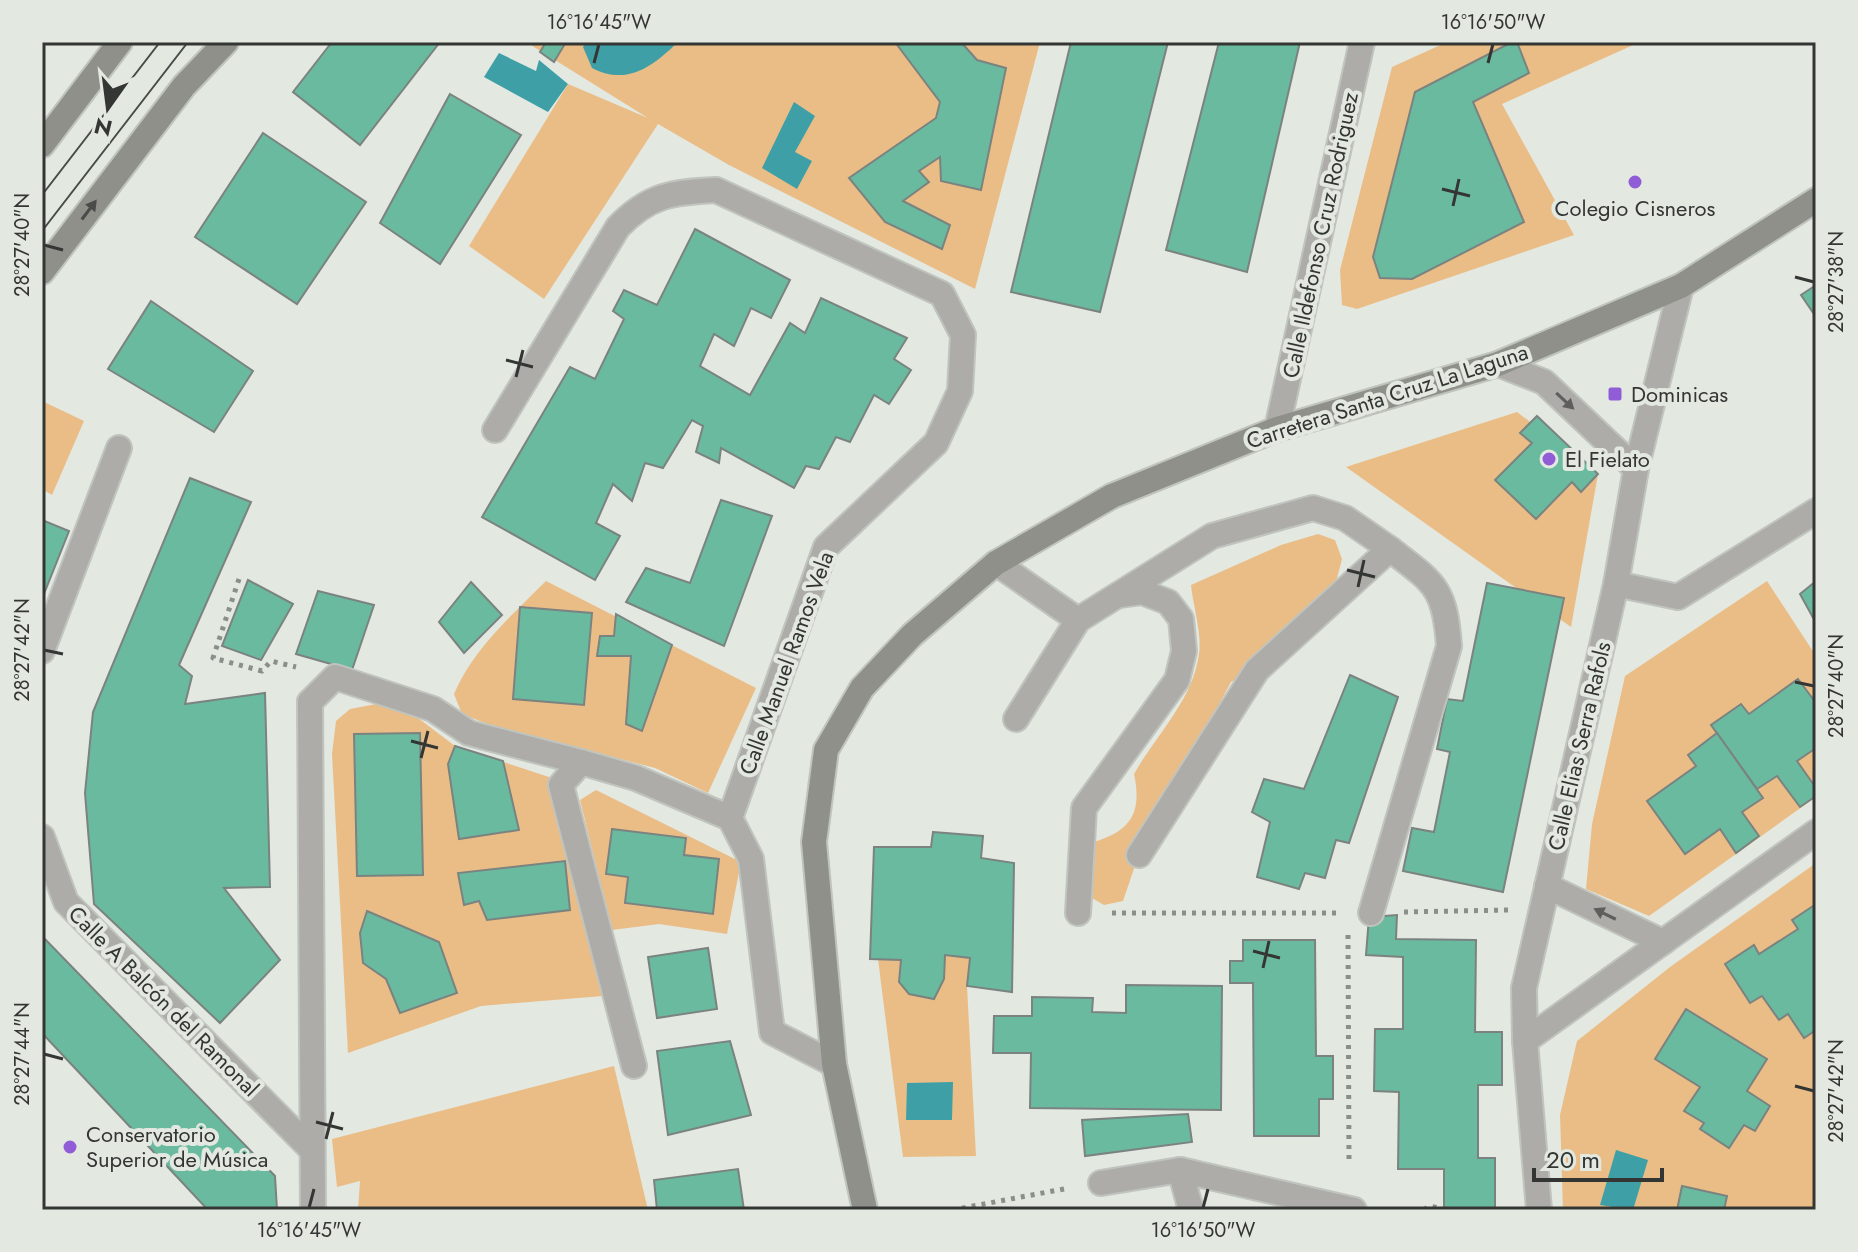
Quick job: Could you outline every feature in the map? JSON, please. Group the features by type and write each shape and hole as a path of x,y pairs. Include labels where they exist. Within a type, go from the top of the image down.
{"main road":[{"path":"42,145 120,42"},
{"path":"42,272 184,86 226,42"},
{"name":"Carretera Santa Cruz La Laguna","path":"865,1210 834,1064 814,842 826,750 862,688 912,635 996,563 1112,496 1277,429 1498,364 1681,286 1816,200"}],"street":[{"name":"Calle Ildefonso Cruz Rodriguez","path":"1277,429 1362,42"},
{"name":"Calle Manuel Ramos Vela","path":"495,430 618,227 639,205 675,192 716,190 942,294 963,335 960,391 936,443 826,547 730,818"},
{"name":"Calle Elias Serra Rafols","path":"1539,1210 1525,1041 1524,988 1616,584 1636,469 1681,286"},
{"path":"1498,364 1544,382 1636,469"},
{"path":"42,651 119,448"},
{"path":"1016,719 1078,620 1212,536 1313,508 1345,518 1435,585 1447,623 1449,646 1359,913"},
{"path":"1616,584 1678,597 1816,511"},
{"path":"1139,855 1257,670 1390,549"},
{"path":"996,563 1078,620"},
{"path":"1078,913 1084,808 1177,680 1184,651 1181,619 1168,602 1142,592 1120,595"},
{"path":"313,1210 310,702 335,677 433,709 469,733 636,778 730,818 751,859 772,1032 834,1064"},
{"path":"581,762 561,785 634,1066"},
{"path":"1525,1041 1816,832"},
{"name":"Calle A Balcón del Ramonal","path":"42,837 66,902 311,1149"},
{"path":"1545,898 1663,942"},
{"path":"1101,1183 1180,1170 1354,1210"},
{"path":"1180,1170 1191,1210"}],"path":[{"path":"239,579 213,658 262,671 271,661 335,677"},
{"path":"1078,913 1359,913 1545,898"},
{"path":"1349,1162 1359,913"},
{"path":"952,1210 1101,1183"},
{"path":"1424,1210 1429,1206 1451,1210"}],"shaded area":[{"path":"526,42 1040,42 975,289 729,165 658,124 544,299 469,246 568,84 648,118"},
{"path":"1447,42 1640,42 1502,104 1574,235 1357,309 1342,305 1340,270 1392,67"},
{"path":"42,401 84,421 52,495 42,489"},
{"path":"1517,412 1598,474 1571,627 1346,467"},
{"path":"1318,534 1335,540 1342,559 1336,582 1257,670 1231,682 1139,854 1123,901 1104,905 1090,897 1094,842 1117,832 1131,818 1136,799 1134,774 1182,702 1195,671 1199,637 1191,585 1281,545"},
{"path":"546,581 756,688 708,793 655,768 490,725 462,714 454,694 472,662 494,633"},
{"path":"1767,581 1816,656 1816,797 1649,916 1586,889 1592,824 1625,676"},
{"path":"376,704 414,715 455,746 552,778 564,845 603,996 481,1006 348,1053 332,754 336,721 350,709"},
{"path":"596,790 741,862 727,934 659,924 612,930 580,800"},
{"path":"1816,863 1816,1210 1563,1210 1560,1115 1577,1041 1670,967"},
{"path":"945,955 970,958 967,986 976,1156 903,1157 878,959"},
{"path":"614,1066 648,1210 358,1210 360,1181 337,1187 332,1139"}],"water":[{"path":"586,42 678,42 649,66 617,75 592,68 583,47"},
{"path":"499,53 536,71 539,60 568,84 548,112 484,77"},
{"path":"794,102 815,116 795,152 812,161 797,189 762,168"},
{"path":"953,1082 952,1120 906,1120 907,1083"},
{"path":"1616,1150 1648,1160 1633,1210 1600,1205"}],"building":[{"path":"332,42 440,42 360,145 293,92"},
{"path":"546,42 566,42 554,62 540,52"},
{"path":"895,42 961,42 977,60 1006,68 981,190 941,181 940,157 919,171 929,182 903,201 950,225 942,249 885,222 849,178 936,118 940,102"},
{"path":"1071,42 1168,42 1100,312 1011,292"},
{"path":"1219,42 1300,42 1247,272 1166,250"},
{"path":"1517,42 1529,73 1473,102 1524,222 1412,279 1380,278 1373,257 1415,92"},
{"path":"450,94 521,135 440,264 380,223"},
{"path":"263,133 366,202 297,304 195,237"},
{"path":"695,229 790,280 771,318 751,308 734,346 714,334 700,366 750,395 790,323 805,333 821,298 907,338 894,359 911,370 889,404 874,395 850,442 836,437 819,469 806,466 794,488 721,448 719,463 696,452 703,426 692,420 663,468 645,463 632,501 613,484 596,523 620,536 595,580 482,517 570,367 595,379 624,319 613,311 624,290 657,305"},
{"path":"1816,285 1816,317 1801,295"},
{"path":"151,301 253,371 214,432 108,369"},
{"name":"El Fielato","path":"1537,416 1598,474 1581,492 1572,482 1536,519 1495,480 1532,443 1520,433"},
{"path":"190,478 251,502 179,665 192,676 185,704 265,693 270,887 224,888 280,960 220,1023 94,904 85,793 93,712"},
{"path":"721,500 772,516 724,646 626,602 646,568 690,583"},
{"path":"42,520 69,531 42,599"},
{"path":"248,580 293,604 261,660 222,646"},
{"path":"1816,581 1816,623 1800,594"},
{"path":"471,582 502,615 464,653 439,622"},
{"path":"1487,583 1564,598 1503,892 1403,871 1412,828 1434,832 1450,752 1437,749 1447,699 1463,701"},
{"path":"318,591 374,605 352,670 296,654"},
{"path":"520,607 592,613 584,705 513,699"},
{"path":"616,614 672,645 642,731 626,724 631,656 597,656 600,636 614,636"},
{"path":"1350,675 1398,697 1349,843 1336,840 1325,878 1305,873 1299,889 1257,877 1270,822 1252,812 1264,779 1304,789"},
{"path":"1798,679 1816,703 1816,748 1797,761 1816,788 1816,796 1800,807 1777,776 1757,789 1711,725 1741,704 1749,714"},
{"path":"420,733 423,875 357,876 354,734"},
{"path":"1717,733 1763,798 1742,812 1759,836 1736,853 1720,829 1685,854 1647,801 1696,766 1688,755"},
{"path":"455,746 503,761 519,830 459,839 448,764"},
{"path":"612,829 686,838 684,855 719,859 713,914 625,903 628,877 606,874"},
{"path":"933,832 983,836 981,858 1014,863 1012,992 967,986 970,958 945,955 944,979 934,999 909,994 899,982 901,960 870,959 874,847 931,847"},
{"path":"565,861 570,910 487,920 479,901 464,905 458,873"},
{"path":"1816,904 1816,1030 1804,1038 1788,1014 1779,1020 1762,996 1750,1003 1725,964 1754,945 1759,954 1798,929 1792,920"},
{"path":"367,911 439,942 457,993 400,1013 386,979 363,963 360,933"},
{"path":"1397,915 1396,939 1476,940 1475,1032 1502,1032 1502,1085 1478,1085 1478,1158 1495,1158 1495,1208 1444,1208 1444,1169 1398,1169 1399,1092 1374,1091 1375,1029 1403,1029 1403,957 1366,955 1369,917"},
{"path":"42,936 275,1176 277,1210 208,1210 42,1033"},
{"path":"1243,940 1315,940 1316,1056 1333,1056 1333,1099 1319,1099 1319,1136 1254,1136 1253,983 1230,983 1230,961 1243,961"},
{"path":"708,948 717,1009 657,1018 648,957"},
{"path":"1126,985 1222,986 1221,1110 1030,1108 1031,1053 993,1053 994,1016 1032,1016 1032,997 1093,998 1092,1012 1126,1013"},
{"path":"1686,1009 1767,1059 1747,1091 1770,1106 1755,1131 1744,1125 1729,1148 1700,1129 1704,1123 1684,1111 1700,1087 1655,1059"},
{"path":"730,1041 751,1115 668,1135 657,1051"},
{"path":"1188,1114 1192,1142 1085,1156 1082,1120"},
{"path":"738,1169 744,1210 657,1210 654,1180"},
{"path":"1682,1186 1727,1196 1724,1210 1677,1210"}],"tram line":[{"path":"42,195 160,42"},
{"path":"42,231 188,42"}],"place":[{"name":"Colegio Cisneros","path":"1635,182"},
{"name":"Dominicas","path":"1615,394"},
{"name":"El Fielato","path":"1549,459"},
{"name":"Conservatorio Superior de Música","path":"70,1147"}]}
